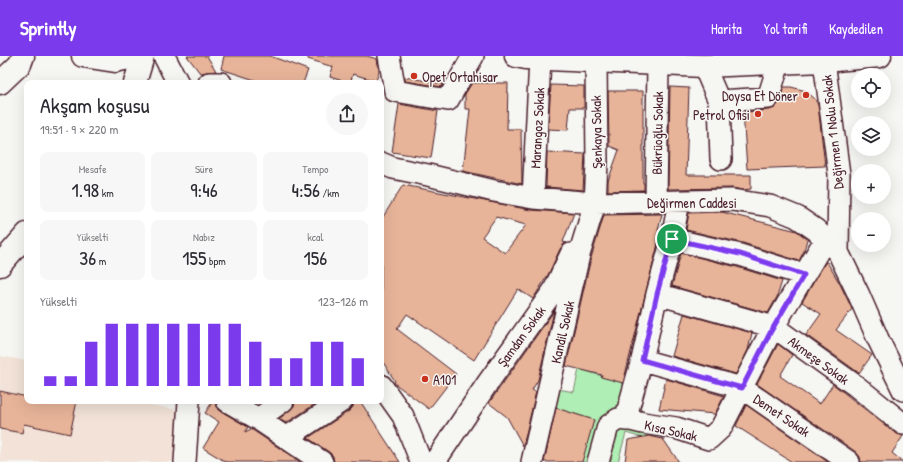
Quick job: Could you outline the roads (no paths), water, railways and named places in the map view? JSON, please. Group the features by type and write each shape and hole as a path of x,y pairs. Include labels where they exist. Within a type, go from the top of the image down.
{"main road":[{"path":"0,83 20,64 23,56"},
{"path":"83,56 115,61 138,56"},
{"path":"135,80 143,56"},
{"path":"516,56 596,62 704,66 824,61 880,56"},
{"path":"0,265 24,237"}],"street":[{"path":"164,56 176,80"},
{"path":"389,56 395,92 448,100 473,56"},
{"name":"Marangoz Sokak","path":"533,198 540,59"},
{"name":"Değirmen 1 Nolu Sokak","path":"824,61 839,174 839,203 826,240"},
{"name":"Şenkaya Sokak","path":"595,203 597,163 596,62"},
{"path":"719,101 768,98 779,63"},
{"name":"Bükrüoğlu Sokak","path":"656,202 658,65"},
{"path":"704,66 719,101 721,159"},
{"name":"Değirmen Caddesi","path":"384,164 393,168 494,191 533,198 595,203 732,200 770,206 797,217 826,240 858,293 878,339 903,390"},
{"path":"625,420 642,360 657,294 672,239 678,201"},
{"name":"Şamdan Sokak","path":"437,462 438,457 487,384 554,290 595,203"},
{"name":"Kandil Sokak","path":"532,462 568,306 578,255 595,203"},
{"name":"Değirmen 1 Nolu Sokak","path":"826,240 839,203"},
{"path":"672,239 740,254 804,275"},
{"name":"Kısa Sokak","path":"598,462 608,426 618,419 642,424 676,428 709,438 721,428 770,333 826,240"},
{"name":"Akmeşe Sokak","path":"657,294 774,327 856,386 903,424"},
{"name":"Demet Sokak","path":"642,360 742,388 849,462"},
{"path":"384,389 403,416 421,462"},
{"path":"189,404 190,459"},
{"path":"232,404 258,419 322,462"},
{"path":"258,419 279,404"},
{"path":"286,438 337,404"}],"place":[{"name":"Opet Ortahisar","path":"414,76"},
{"name":"Doysa Et Döner","path":"806,95"},
{"name":"Petrol Ofisi","path":"758,114"},
{"name":"A101","path":"425,379"}]}
